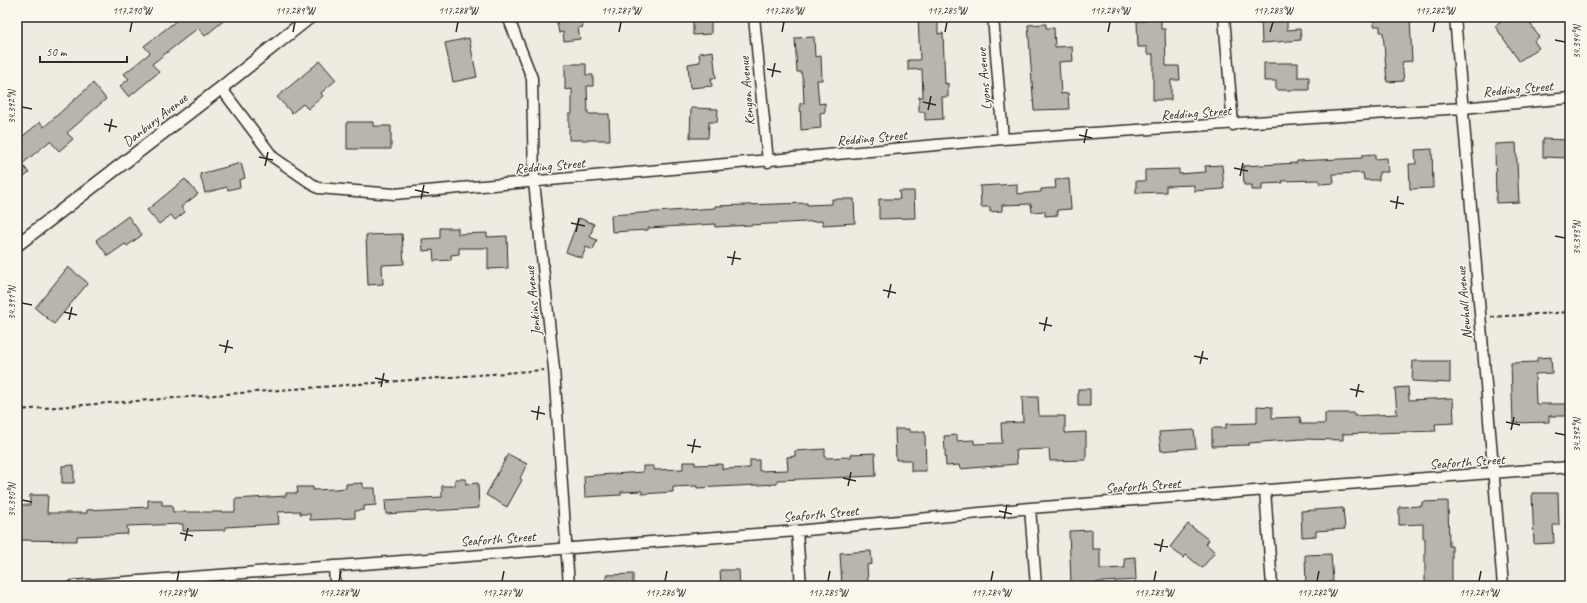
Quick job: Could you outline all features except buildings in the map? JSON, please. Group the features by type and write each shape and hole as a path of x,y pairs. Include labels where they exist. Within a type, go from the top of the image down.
{"street":[{"name":"Danbury Avenue","path":"17,245 221,88 310,17"},
{"name":"Jenkins Avenue","path":"508,17 532,78 534,182 554,369 569,586"},
{"name":"Kenyon Avenue","path":"754,17 768,162"},
{"name":"Lyons Avenue","path":"993,17 1003,140"},
{"path":"1224,17 1233,124"},
{"name":"Newhall Avenue","path":"1455,17 1503,586"},
{"name":"Redding Street","path":"221,88 273,157 318,188 394,194 1003,140 1462,108 1570,98"},
{"name":"Seaforth Street","path":"73,586 103,585 797,531 1030,508 1494,474 1570,467"},
{"path":"1265,490 1272,586"},
{"path":"1030,508 1036,586"},
{"path":"797,531 801,586"},
{"path":"334,566 335,586"}],"path":[{"path":"1480,317 1570,312"},
{"path":"17,410 554,369"}]}
